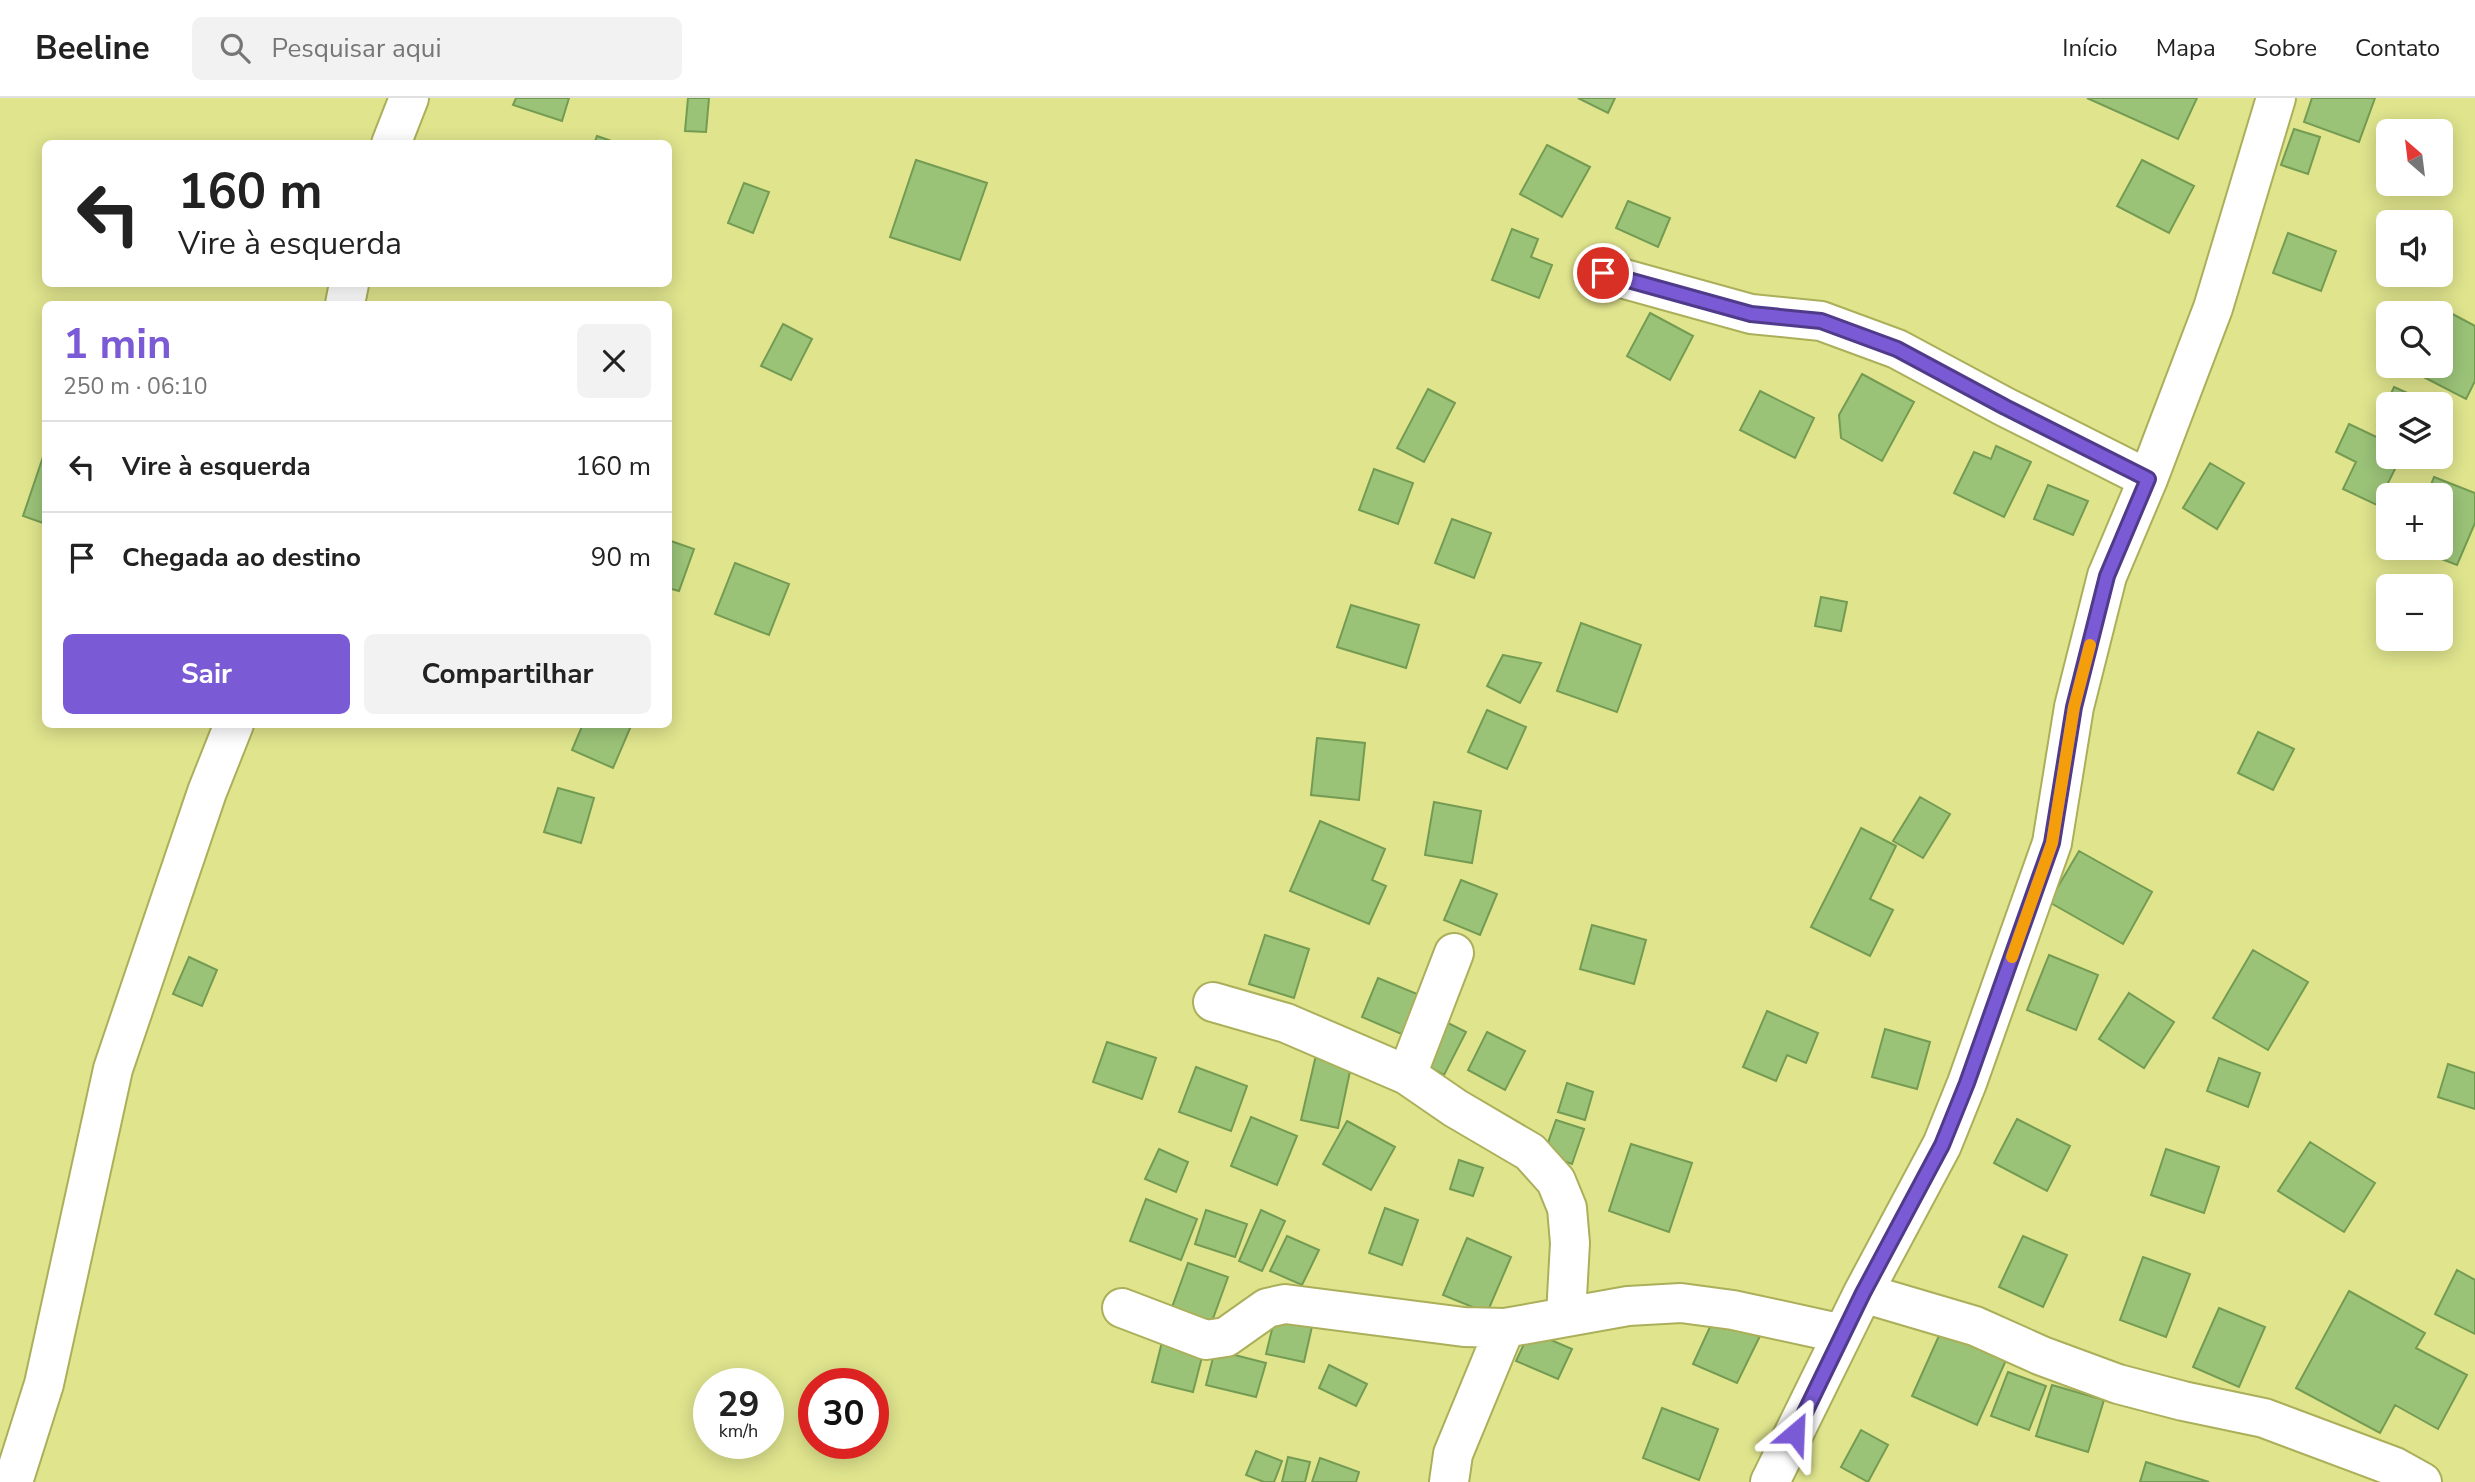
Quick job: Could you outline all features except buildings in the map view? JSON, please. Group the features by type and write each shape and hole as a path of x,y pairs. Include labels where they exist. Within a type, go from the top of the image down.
{"street":[{"path":"393,140 409,98"},
{"path":"1770,1482 1863,1293 1942,1145 1967,1083 2052,843 2074,707 2107,576 2148,479 2213,308 2276,98"},
{"path":"1603,273 1751,314 1821,321 1897,349 2148,479"},
{"path":"13,1482 44,1384 113,1069 207,792 232,728"},
{"path":"1407,1075 1454,953"},
{"path":"1213,1002 1286,1023 1407,1075 1455,1108 1530,1152 1556,1181 1567,1208 1570,1242 1566,1315"},
{"path":"1863,1293 1975,1325 2042,1356 2118,1384 2264,1418 2395,1467 2422,1482"},
{"path":"1122,1308 1206,1340 1226,1337 1267,1308 1285,1304 1464,1326 1505,1328 1628,1306 1681,1303 1733,1310 1843,1334"},
{"path":"1449,1482 1453,1454 1505,1328"}],"slow traffic":[{"path":"2012,957 2052,843 2074,707 2090,645"}],"route":[{"path":"1603,273 1751,314 1821,321 1897,349 2148,479 2107,576 2074,707 2052,843 1967,1083 1942,1145 1863,1293 1795,1433"}]}
